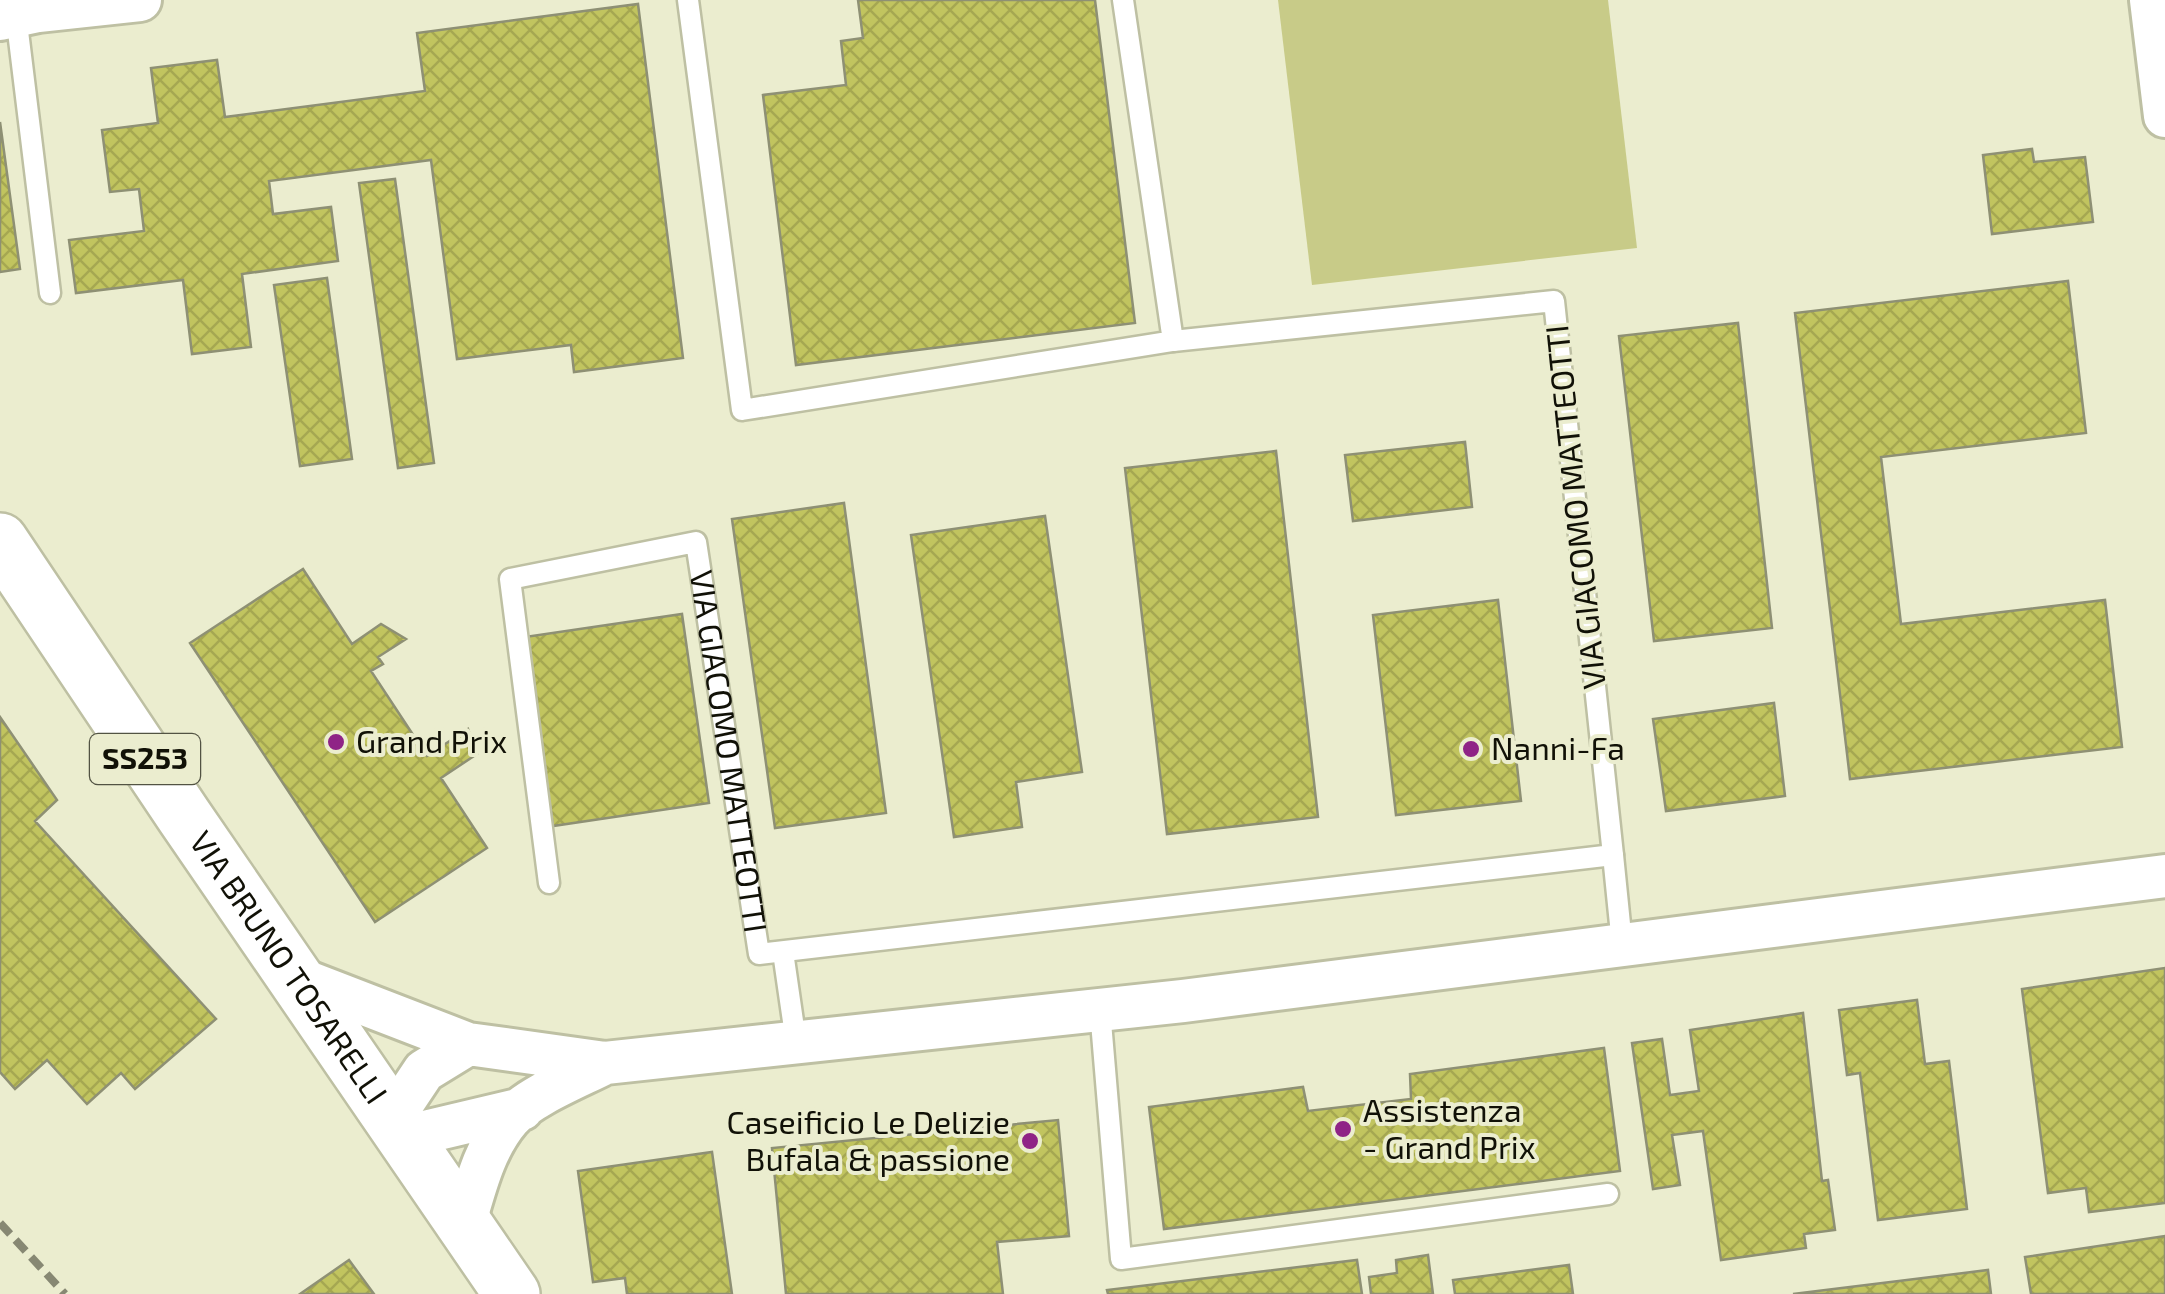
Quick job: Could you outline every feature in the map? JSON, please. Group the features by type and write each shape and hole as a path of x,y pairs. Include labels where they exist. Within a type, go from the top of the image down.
{"main road":[{"name":"VIA BRUNO TOSARELLI","path":"0,540 292,976 512,1294"}],"street":[{"path":"8,17 140,0"},
{"path":"2151,0 2165,116"},
{"path":"292,976 468,1044 605,1063 1100,1010 2165,876"},
{"path":"398,1128 424,1071 468,1044"},
{"path":"464,1225 478,1175 491,1146 512,1116 605,1063"},
{"path":"398,1128 522,1109"}],"lane":[{"path":"688,0 742,410 1173,341 1123,0"},
{"path":"8,17 50,293"},
{"name":"VIA GIACOMO MATTEOTTI","path":"1173,341 1554,300 1622,944"},
{"name":"VIA GIACOMO MATTEOTTI","path":"549,883 510,578 696,542 759,954 1613,855"},
{"name":"VIA GIACOMO MATTEOTTI","path":"782,952 796,1042"},
{"path":"1100,1010 1121,1259 1608,1194"}],"green space":[{"path":"1278,0 1608,0 1637,248 1312,285"}],"building":[{"path":"858,0 1095,0 1135,323 796,365 763,95 846,85 841,41 863,38"},
{"path":"638,4 683,358 574,372 571,345 457,359 431,160 269,181 273,214 331,207 338,261 242,274 251,347 192,354 183,280 76,293 69,240 144,231 139,189 110,192 102,130 158,123 151,68 217,60 225,117 425,91 417,33"},
{"path":"0,122 20,269 0,272"},
{"path":"2032,149 2034,162 2085,157 2093,222 1992,234 1983,155"},
{"path":"395,179 434,463 398,468 359,183"},
{"path":"327,278 352,459 300,466 274,285"},
{"path":"2068,281 2086,433 1881,457 1901,624 2105,600 2122,747 1850,779 1795,313"},
{"path":"1738,323 1772,628 1654,641 1619,336"},
{"path":"1465,442 1472,507 1353,521 1345,455"},
{"path":"1276,451 1318,817 1167,834 1125,468"},
{"path":"844,503 886,813 775,828 732,519"},
{"path":"1045,516 1082,772 1016,782 1022,827 954,837 911,535"},
{"name":"Grand Prix","path":"303,569 352,644 381,624 406,639 378,657 383,664 371,671 427,756 468,729 477,754 441,778 487,848 375,922 190,643"},
{"path":"1498,600 1521,801 1396,815 1373,615"},
{"path":"682,614 709,803 553,826 525,637"},
{"path":"1774,703 1785,796 1666,811 1653,719"},
{"path":"0,717 57,800 35,821 216,1019 135,1089 121,1073 87,1104 47,1060 15,1089 0,1072"},
{"path":"2165,968 2165,1203 2089,1212 2086,1188 2048,1193 2022,989"},
{"path":"1917,1000 1925,1064 1949,1061 1967,1209 1878,1220 1860,1073 1847,1075 1839,1010"},
{"path":"1803,1013 1822,1181 1828,1180 1835,1230 1804,1234 1806,1248 1721,1260 1703,1131 1672,1135 1680,1185 1653,1189 1632,1043 1662,1039 1670,1095 1699,1091 1690,1030"},
{"path":"1604,1048 1620,1171 1164,1229 1149,1107 1303,1087 1308,1111 1411,1099 1410,1074"},
{"path":"1058,1120 1069,1236 997,1242 1003,1294 786,1294 772,1148"},
{"path":"712,1152 732,1294 627,1294 625,1278 593,1282 578,1171"},
{"path":"2165,1236 2165,1294 2031,1294 2025,1257"},
{"path":"1428,1255 1433,1294 1371,1294 1369,1277 1397,1273 1396,1260"},
{"path":"349,1260 374,1294 300,1294"},
{"path":"1357,1260 1362,1294 1108,1294 1107,1290"},
{"path":"1569,1265 1573,1294 1455,1294 1453,1280"},
{"path":"1988,1270 1991,1294 1793,1294"}],"railway":[{"path":"0,1223 65,1294"}],"place":[{"name":"Grand Prix","path":"336,742"},
{"name":"Nanni-Fa","path":"1471,749"},
{"name":"Assistenza - Grand Prix","path":"1343,1129"},
{"name":"Caseificio Le Delizie Bufala & passione","path":"1030,1141"}]}
